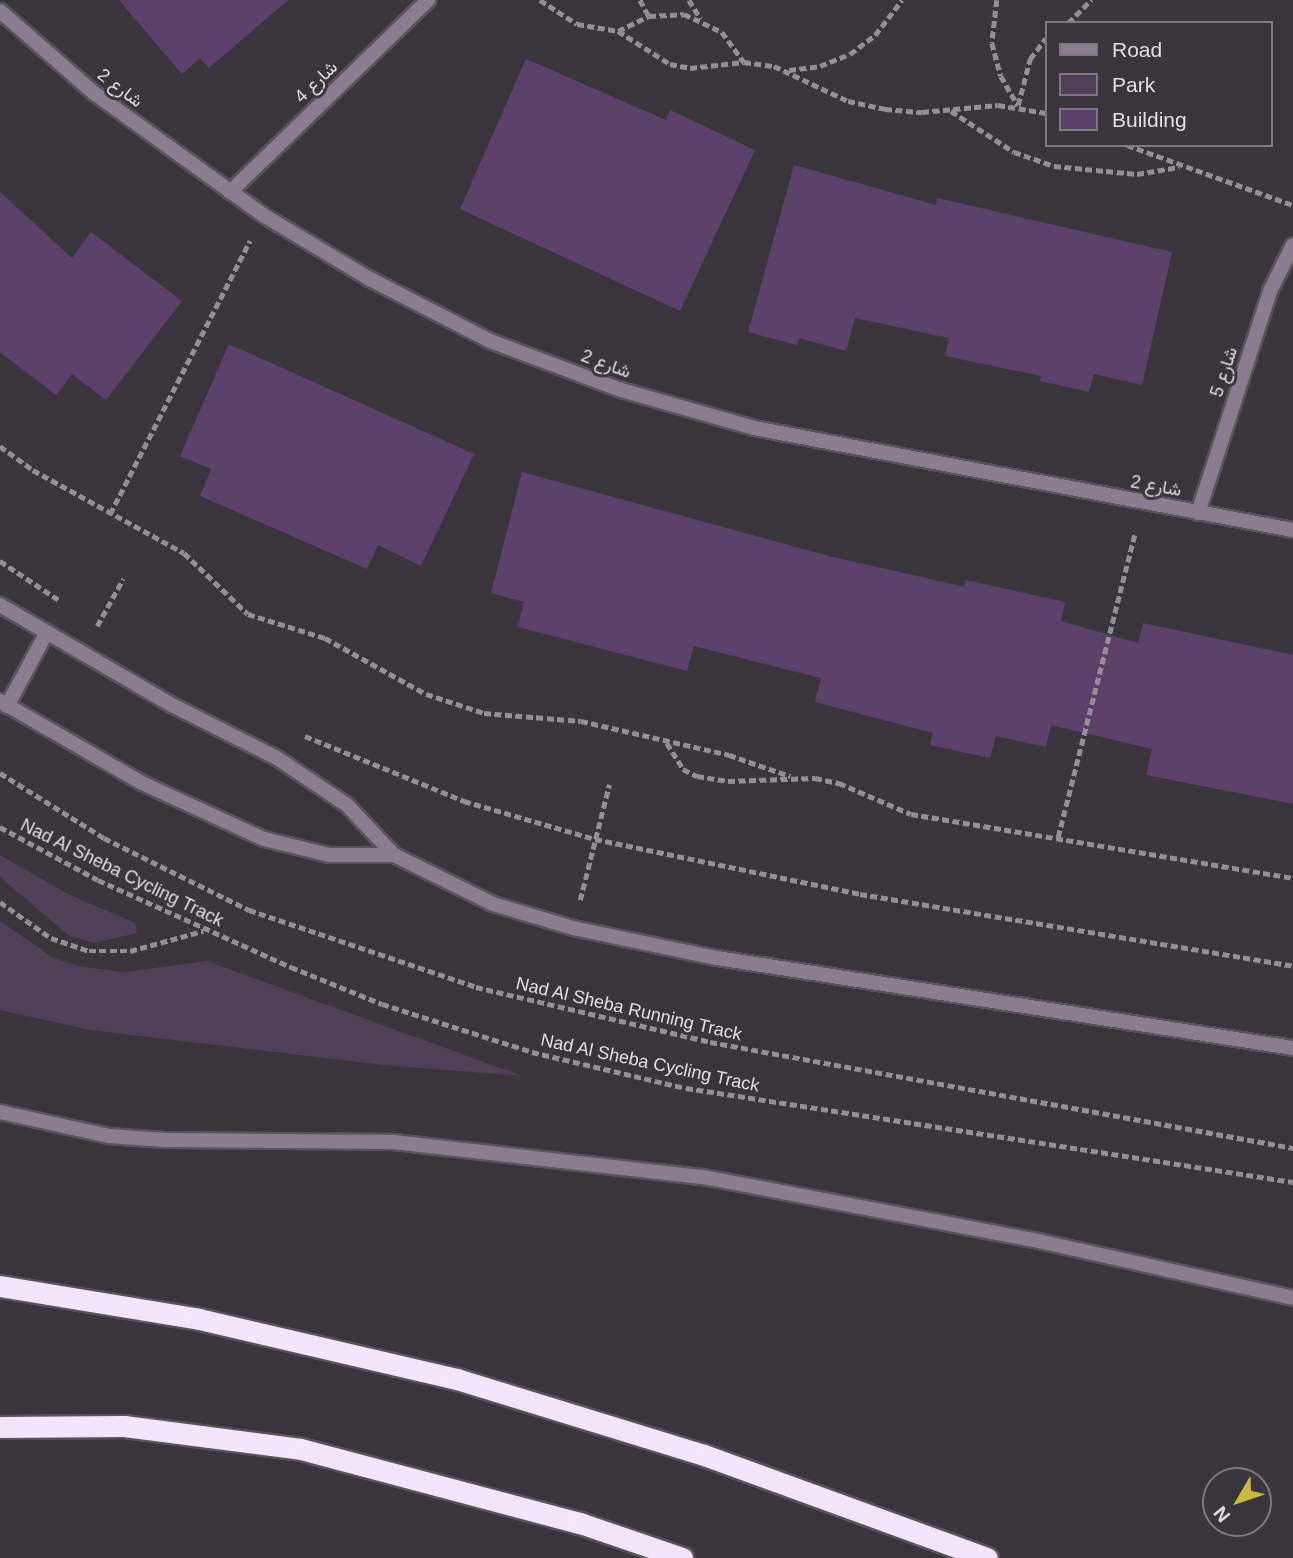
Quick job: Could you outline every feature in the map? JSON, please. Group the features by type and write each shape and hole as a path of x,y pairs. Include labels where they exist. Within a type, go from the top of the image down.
{"highway":[{"path":"0,1286 199,1319 457,1379 704,1455 987,1558"},
{"path":"0,1427 124,1426 301,1449 580,1523 681,1558"}],"street":[{"name":"شارع 4","path":"230,192 428,0"},
{"name":"شارع 2","path":"0,11 94,93 263,215 370,279 490,341 621,390 754,428 1293,530"},
{"name":"شارع 5","path":"1198,513 1270,291 1293,245"},
{"path":"0,605 81,654 306,776 347,806 394,855 494,904 573,928 850,982 1293,1048"},
{"path":"46,634 4,703 142,783 264,839 329,855 394,855"},
{"path":"0,1112 109,1136 165,1140 394,1142 703,1177 1043,1242 1293,1298"}],"path":[{"path":"540,0 577,24 618,32 670,64 690,68 744,62 789,69 820,66 850,54 875,35 902,0"},
{"path":"639,0 649,16"},
{"path":"690,0 701,19"},
{"path":"997,0 992,43 1001,76 1018,105"},
{"path":"1070,21 1091,0"},
{"path":"618,32 649,16 666,13 701,19 722,32 744,62"},
{"path":"1018,105 1030,59 1044,41"},
{"path":"789,69 848,101 885,109 950,110 1018,105 1044,112"},
{"path":"950,110 1014,152 1054,166 1137,174 1179,167"},
{"path":"1132,147 1179,167 1293,205"},
{"path":"110,514 263,215"},
{"path":"0,446 110,514 198,563 248,614 325,638 426,694 484,713 581,721 729,755 790,776 839,783 911,814 1293,878"},
{"path":"1058,837 1143,503"},
{"path":"0,561 65,604"},
{"path":"81,654 123,579"},
{"path":"87,618 109,632"},
{"path":"301,734 464,801 595,839 860,894 1293,966"},
{"path":"667,742 683,769 697,776 728,781 790,776"},
{"name":"Nad Al Sheba Running Track","path":"0,773 104,838 249,910 476,987 710,1042 1293,1149"},
{"path":"573,928 610,785"},
{"name":"Nad Al Sheba Cycling Track","path":"0,827 204,930 382,1004 609,1072 763,1101 1293,1182"},
{"path":"0,902 51,938 89,950 130,951 204,930"}],"green space":[{"path":"0,855 68,894 135,923 137,933 94,943 69,936 0,877"},
{"path":"0,921 52,957 77,966 124,972 207,961 522,1076 384,1065 90,1030 0,1010"}],"building":[{"path":"119,0 288,0 209,68 200,58 182,74"},
{"path":"526,59 666,120 670,110 755,150 680,311 460,209"},
{"path":"794,165 936,205 937,198 1172,252 1142,385 1094,374 1089,392 1040,381 1041,376 945,356 949,338 855,318 846,351 799,338 797,345 748,332"},
{"path":"0,192 72,258 91,232 182,301 106,400 72,374 56,395 0,352"},
{"path":"229,344 474,454 421,566 378,545 367,569 200,496 211,469 180,456"},
{"path":"522,472 829,556 965,587 966,580 1065,602 1061,621 1138,643 1143,623 1293,655 1293,804 1146,775 1152,749 1051,725 1046,747 996,736 990,758 930,745 933,733 815,702 821,678 694,646 687,671 518,627 524,602 491,593"}]}
